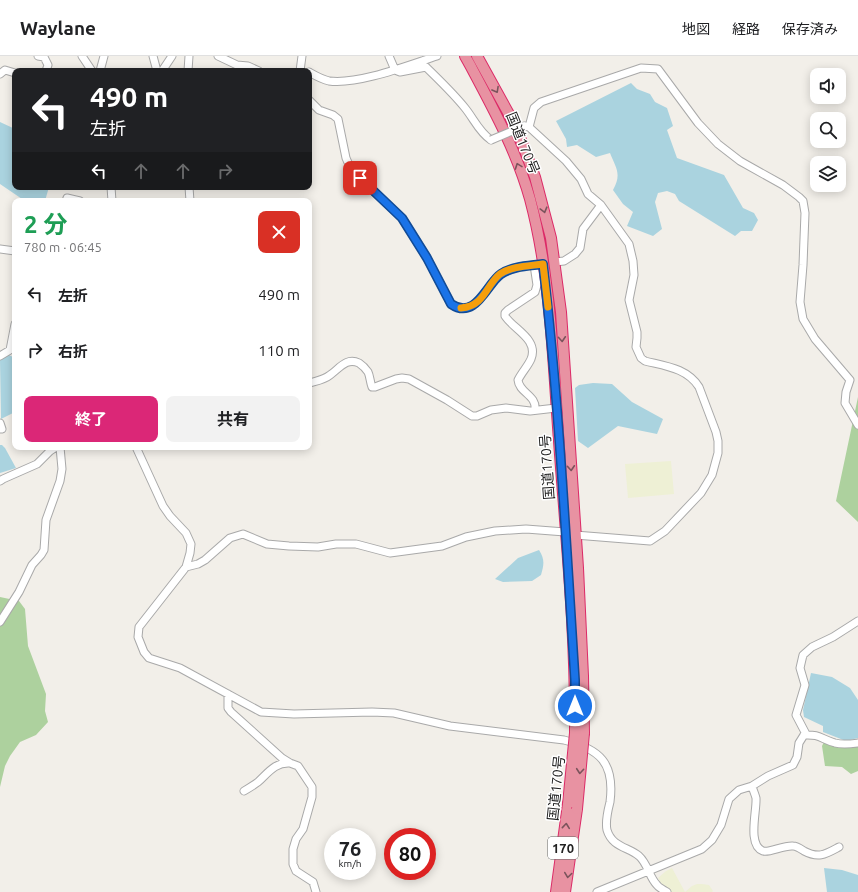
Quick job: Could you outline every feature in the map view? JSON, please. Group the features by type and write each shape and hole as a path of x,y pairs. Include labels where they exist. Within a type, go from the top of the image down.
{"highway":[{"name":"国道170号","path":"465,56 510,142 530,198 539,264 550,316 579,733"},
{"name":"国道170号","path":"477,56 510,116 532,170 551,238 555,262 561,320 578,568 583,668 579,733 565,892"},
{"name":"国道170号","path":"556,892 573,807"}],"street":[{"path":"38,56 44,57 48,65 47,68"},
{"path":"82,56 90,68"},
{"path":"101,68 104,56"},
{"path":"153,56 156,68"},
{"path":"164,68 172,56"},
{"path":"188,68 189,56"},
{"path":"218,56 237,65 252,68"},
{"path":"302,56 302,68"},
{"path":"389,56 395,70 400,72 426,67 453,94 466,109 484,135 490,140 527,126 534,108 541,102 641,68 658,69 698,123 718,144 740,161 783,185 799,196 803,201 805,213 800,302 803,319 815,339 850,380 846,392 845,403 858,425"},
{"path":"312,74 323,79 341,81 354,80 395,70 438,56"},
{"path":"0,74 5,70 12,72"},
{"path":"312,103 319,110 334,115 338,119 346,158 350,167 402,218 427,258 451,304 462,308 473,305 481,299 500,275 512,268 539,264 535,292 505,313 505,316 525,336 533,348 531,360 518,380 520,387 534,401 536,406 535,410"},
{"path":"186,568 205,560 230,538 243,534 267,544 318,547 336,544 356,544 390,553 442,546 466,537 495,530 526,529 565,532 575,535 650,541 665,531 701,493 712,475 718,453 716,432 699,387 695,381 683,372 645,361 641,358 636,347 637,332 629,300 634,275 629,244 601,205 588,194 581,179 560,155 527,126"},
{"path":"555,262 564,261 580,248 583,229 601,205"},
{"path":"0,249 12,251"},
{"path":"0,356 10,350 12,340"},
{"path":"312,382 323,379 347,362 351,361 362,365 368,372 372,387 396,379 409,379 472,416 477,416 491,410 506,408 530,411 556,408"},
{"path":"0,423 2,429 0,429"},
{"path":"0,481 37,464 52,450"},
{"path":"0,622 19,592 32,565 44,550 46,520 60,481 62,469 60,450"},
{"path":"137,450 163,506 189,537 191,544 186,568 139,627 138,637 144,652 149,658 180,668 261,712 294,714 372,712 394,713 450,726 564,740 590,748 604,761 611,779 607,830 618,846 640,857 657,885 667,892"},
{"path":"597,892 702,849 712,840 721,825 730,799 739,790 752,786 768,776 793,765 797,757 799,743 806,734 796,715 805,685 800,668 803,655 812,647 833,638 858,622"},
{"path":"228,694 228,708 231,712 290,763"},
{"path":"804,735 815,734 835,743 858,743"},
{"path":"244,791 256,784 278,764 283,762 298,766 312,787 312,797 303,828 296,839 293,849 292,864 296,871 313,882 316,892"},
{"path":"752,786 756,798 755,844 761,850 768,851 794,846 807,852 822,856 839,847"}],"green space":[{"path":"858,397 858,522 836,501"},
{"path":"671,461 674,494 628,498 625,464"},
{"path":"0,597 19,601 25,609 28,646 46,694 45,711 48,722 36,735 20,742 5,766 0,787"},
{"path":"824,742 850,748 858,745 858,771 851,774 842,767 825,766 822,746"},
{"path":"672,868 685,892 671,892 662,885 658,878"},
{"path":"697,884 709,885 713,891 712,892 685,892"}],"water":[{"path":"631,83 637,89 650,94 655,102 667,108 673,126 667,130 677,158 724,175 743,208 754,213 758,220 752,231 741,231 735,236 679,201 675,194 667,191 658,193 655,202 662,229 653,236 627,226 633,212 623,204 613,190 618,175 610,153 596,157 577,145 567,147 566,139 556,121"},
{"path":"0,122 12,128 12,190 48,190 46,198 21,198 0,184"},
{"path":"9,355 12,356 12,414 1,419 0,360"},
{"path":"593,383 612,384 632,402 663,419 657,434 618,426 588,448 578,441 575,388 579,385"},
{"path":"0,445 5,448 16,468 0,473"},
{"path":"539,550 543,559 543,568 541,575 532,581 503,582 495,579 518,558"},
{"path":"811,673 832,677 850,688 858,700 858,738 846,741 823,732 823,726 804,717 803,710"},
{"path":"824,868 842,870 858,875 858,892 827,892"}],"slow traffic":[{"path":"461,308 473,305 481,299 500,275 512,268 543,264 548,307"}],"route":[{"path":"360,178 402,218 427,258 451,304 456,307 462,308 473,305 481,299 500,275 512,268 543,264 550,316 575,680 575,706"}]}
